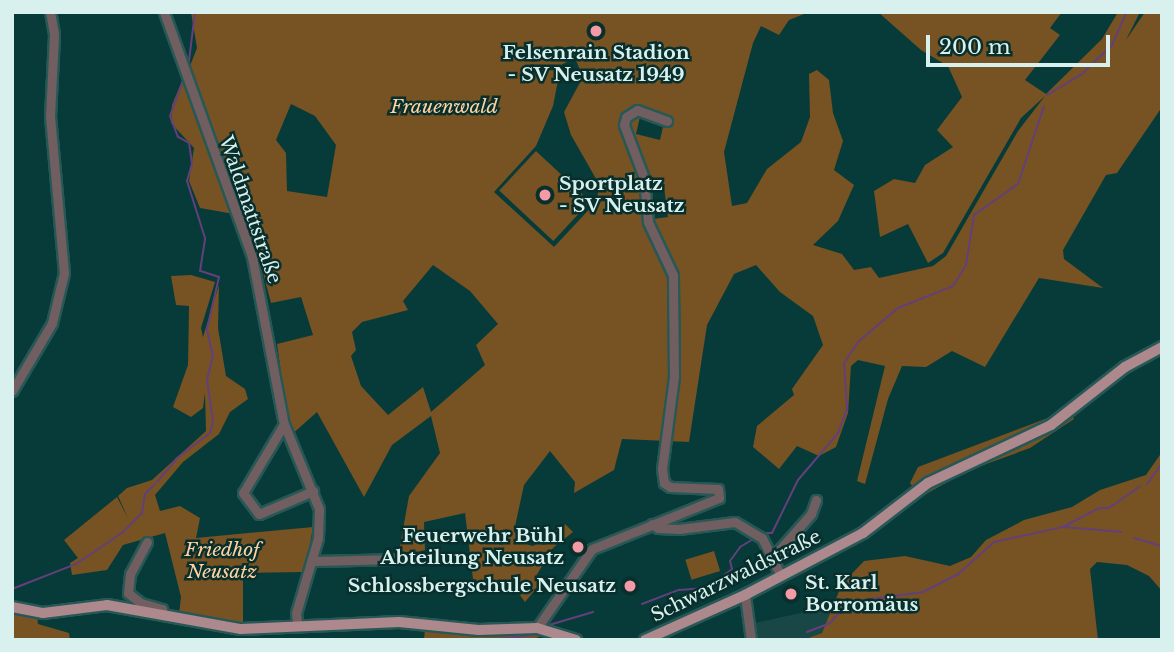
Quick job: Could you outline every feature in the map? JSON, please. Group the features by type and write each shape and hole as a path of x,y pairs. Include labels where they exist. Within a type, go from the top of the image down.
{"main road":[{"name":"Schwarzwaldstraße","path":"645,640 745,595 863,533 951,470 1051,425 1125,367 1162,346"},
{"path":"12,607 43,613 107,605 241,629 298,623 414,622 479,631 537,628 576,640"}],"street":[{"path":"12,391 52,323 64,274 50,117 54,34 50,12"},
{"name":"Waldmattstraße","path":"164,12 255,268 284,424 313,491 320,522 313,561 296,613 298,623"},
{"path":"537,628 592,549 716,501 720,494 714,489 670,486 664,483 662,469 674,376 673,275 648,222 644,178 624,125 626,117 637,110 667,121"},
{"path":"284,424 243,493 258,514 313,491"},
{"path":"774,556 811,514 816,500"},
{"path":"652,524 658,528 679,529 735,522 760,535 774,556 781,576"},
{"path":"147,542 130,575 128,593 141,603 162,609 163,614"},
{"path":"313,561 402,559"},
{"path":"745,595 751,640"}],"shaded area":[{"path":"836,605 822,633 803,640 757,640 755,623"}],"green space":[{"name":"Frauenwald","path":"191,12 809,12 789,20 779,35 761,26 753,43 724,152 732,206 747,203 767,169 801,142 810,117 809,74 817,70 829,80 833,113 843,141 834,170 854,185 838,221 813,245 842,254 854,270 871,267 879,278 933,266 946,256 1018,131 1045,96 1021,118 943,253 928,263 908,224 880,237 874,191 894,179 915,183 925,165 953,147 937,130 962,97 948,66 921,50 878,12 1062,12 1050,28 1060,35 1025,80 1046,94 1102,39 1118,12 1140,12 1126,40 1145,12 1162,12 1162,107 1117,173 1106,175 1063,250 1064,259 1103,288 1039,278 985,367 952,351 926,367 902,366 888,399 865,484 857,481 885,366 858,360 851,366 848,413 836,447 819,456 797,446 779,469 753,447 757,426 794,395 792,389 823,345 813,316 780,292 756,265 734,274 707,325 689,442 622,439 614,470 574,493 575,482 550,451 524,485 514,531 521,543 533,546 565,524 573,532 553,548 536,576 539,585 525,602 511,583 494,590 473,579 465,513 424,522 425,550 398,557 409,496 440,453 431,416 392,445 364,497 317,412 290,436 277,344 313,335 301,297 271,303 261,265 223,174 188,71 197,48","holes":["575,58 583,77 564,112 571,135 599,184 597,201 554,247 494,192 536,146 553,106 561,65","291,104 315,116 336,145 327,197 287,191 286,153 276,140","642,108 666,114 660,140 636,134","663,180 668,217 653,219 648,182","433,265 470,291 498,324 476,345 485,365 431,412 423,387 388,415 361,386 351,356 356,350 352,332 362,322 408,310 403,301"]},
{"path":"184,76 210,157 234,214 200,208 189,181 194,148 171,123 172,105"},
{"name":"Sportplatz - SV Neusatz","path":"536,151 590,201 553,241 499,190"},
{"name":"Friedhof Neusatz","path":"191,275 215,282 201,328 203,337 219,285 218,328 226,376 245,389 248,399 230,412 219,434 183,462 155,495 160,511 180,506 200,518 196,538 313,527 305,572 243,573 243,626 179,614 181,597 165,533 123,545 107,570 72,575 70,563 78,558 64,540 117,497 128,518 118,496 127,488 152,480 206,431 205,393 203,408 191,417 173,407 188,365 189,306 176,305 171,276"},
{"path":"1061,413 1003,446 944,468 913,487 910,483 918,467"},
{"path":"1071,414 1074,419 1030,448 967,471 919,498 916,495 1042,434"},
{"path":"1162,452 1162,591 1149,576 1127,565 1097,562 1090,569 1098,640 803,640 822,633 842,584 864,561 905,556 950,566 971,557 986,540 1024,520 1072,507 1100,490 1146,475"},
{"path":"714,551 720,571 691,580 685,560"},
{"path":"12,611 37,616 38,624 69,633 70,640 12,640"},
{"path":"425,628 533,632 544,635 531,640 424,640"}],"waterway":[{"path":"188,69 195,12"},
{"path":"1047,95 1082,74 1112,45 1127,12"},
{"path":"157,482 177,458 210,433 213,422 207,380 213,356 207,329 219,277 200,271 205,238 187,181 192,164 189,143 178,137 170,116 184,78"},
{"path":"763,533 772,533 798,480 838,433 847,409 844,363 858,342 898,308 953,286 966,265 974,215 1018,184 1044,106"},
{"path":"1147,484 1162,463"},
{"path":"12,589 76,564 123,532 142,513 145,494 155,484"},
{"path":"807,632 830,623 849,602 923,592 957,575 994,542 1063,527 1099,508 1109,508 1140,486"},
{"path":"1064,527 1122,532"},
{"path":"642,604 679,590 707,588 732,569 730,561 740,547 755,538"},
{"path":"1134,538 1162,546"},
{"path":"549,625 593,612"},
{"path":"487,640 536,635"},
{"path":"429,640 460,640"}],"place":[{"name":"Felsenrain Stadion - SV Neusatz 1949","path":"596,31"},
{"name":"Sportplatz - SV Neusatz","path":"545,195"},
{"name":"Feuerwehr Bühl Abteilung Neusatz","path":"578,547"},
{"name":"Schlossbergschule Neusatz","path":"630,586"},
{"name":"St. Karl Borromäus","path":"791,594"}]}
